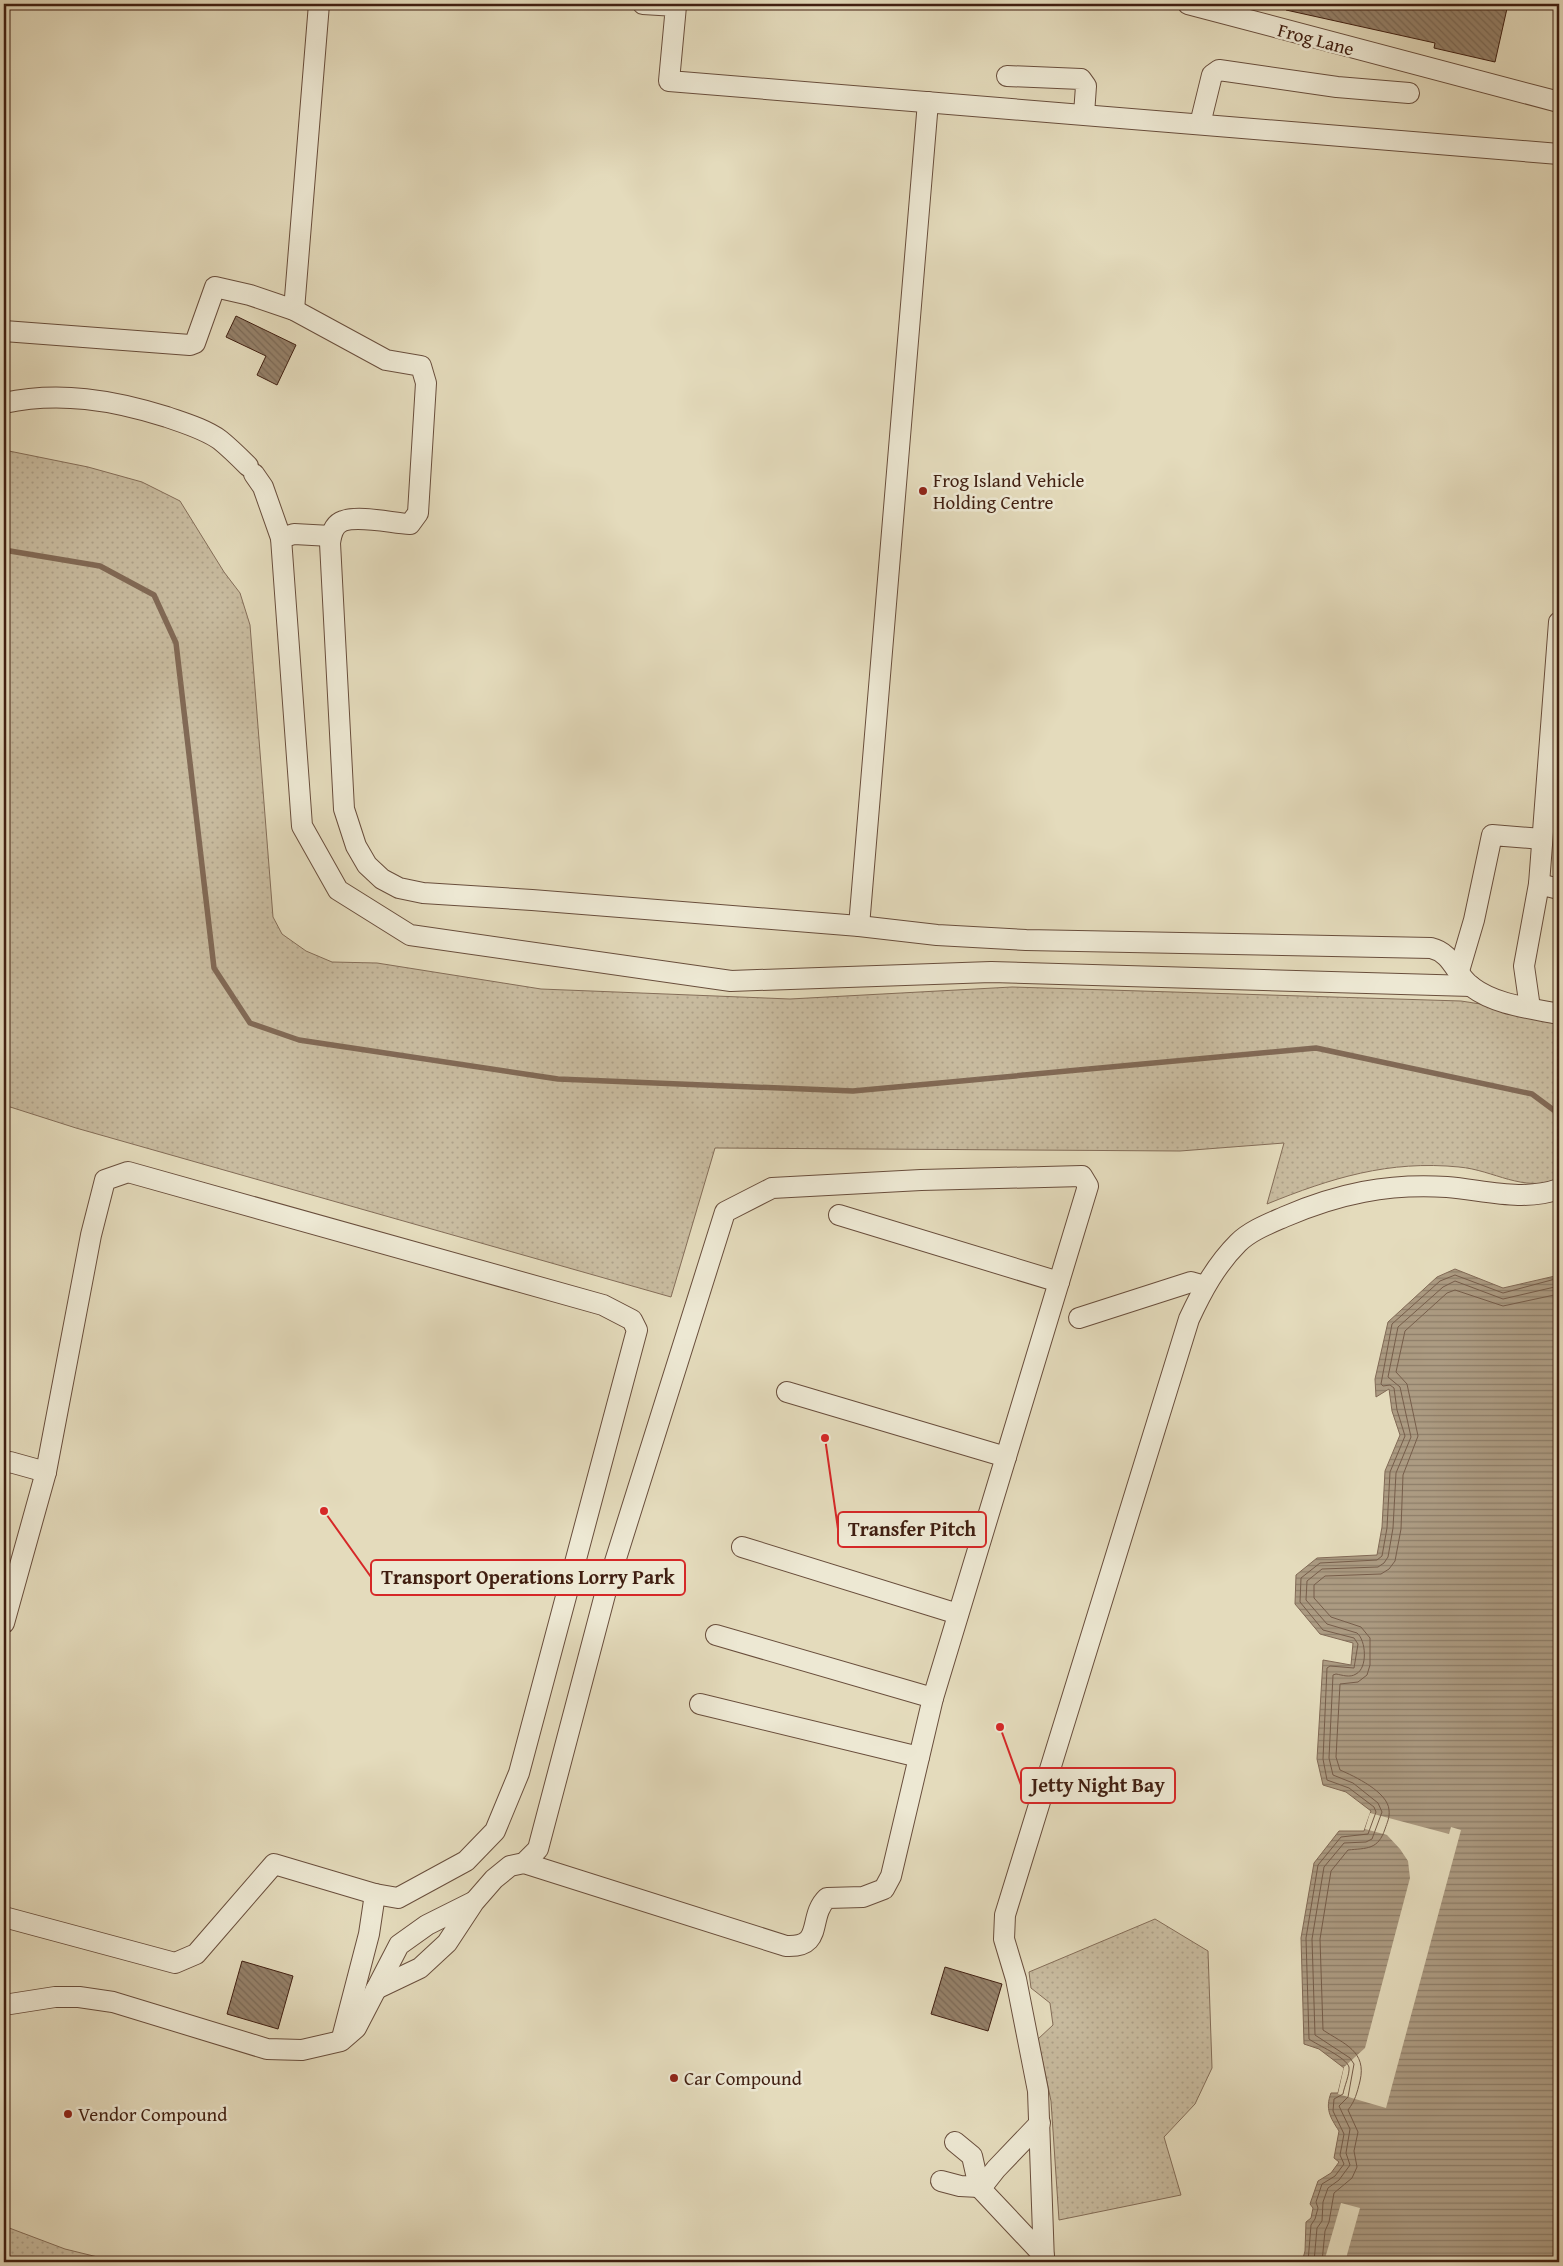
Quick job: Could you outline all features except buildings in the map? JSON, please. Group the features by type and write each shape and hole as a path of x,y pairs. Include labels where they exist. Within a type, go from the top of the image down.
{"street":[{"path":"294,310 319,4"},
{"path":"643,4 676,6 669,81 1559,154"},
{"name":"Frog Lane","path":"1188,4 1386,58 1559,102"},
{"path":"1200,124 1212,75 1219,70 1337,87 1409,93"},
{"path":"1007,76 1081,79 1085,81 1086,86 1084,114"},
{"path":"859,926 880,656 928,102"},
{"path":"4,331 190,345 195,343 216,287 250,295 294,310 386,360 421,366 426,383 418,514 410,524 354,519 341,521 331,536 330,566 344,809 356,846 367,865 382,878 400,888 423,893 859,926 937,935 1026,940 1431,948 1442,951 1465,979 1498,1001 1559,1014"},
{"path":"4,403 23,399 73,398 128,405 183,422 218,439 251,470 263,487 281,538 302,826 338,890 410,935 731,981 991,972 1465,979"},
{"path":"281,538 294,534 331,536"},
{"path":"1530,1008 1524,966 1539,884 1559,622"},
{"path":"1465,979 1474,920 1492,835 1542,839"},
{"path":"1539,884 1559,889"},
{"path":"4,1623 46,1472 91,1235 105,1180 128,1172 603,1305 632,1320 637,1330 562,1619 519,1773 495,1831 466,1861 398,1898 375,1894 274,1864 196,1954 175,1962 4,1917"},
{"path":"376,1989 420,1968 447,1943 474,1902 494,1879 510,1866 524,1863 649,1904 786,1946 796,1947 806,1943 811,1938 820,1905 827,1898 863,1897 884,1889 891,1876 933,1698 1088,1186 1082,1176 921,1180 772,1188 725,1212 607,1587 543,1837 538,1849 524,1863"},
{"path":"1044,2260 1038,2091 1016,1979 1004,1939 1008,1904 1189,1319 1205,1286 1222,1261 1240,1242 1264,1225 1344,1195 1401,1186 1446,1187 1526,1195 1548,1193 1559,1188"},
{"path":"839,1215 1059,1282"},
{"path":"1079,1318 1192,1282 1205,1286"},
{"path":"787,1392 1006,1457"},
{"path":"4,1464 10,1462 46,1472"},
{"path":"742,1547 958,1614"},
{"path":"716,1635 933,1698"},
{"path":"700,1704 919,1757"},
{"path":"341,2041 369,1934 375,1894"},
{"path":"4,2005 55,1997 79,1997 113,2002 278,2050 302,2050 341,2041 356,2028 399,1945 427,1925 474,1902"},
{"path":"980,2187 1040,2123"},
{"path":"955,2142 972,2156 980,2187 1044,2260"},
{"path":"940,2181 960,2186 980,2187"}],"shaded area":[{"path":"4,450 88,467 142,482 180,501 224,572 240,593 250,625 273,917 282,934 306,951 332,962 377,963 541,989 790,999 1012,987 1461,1001 1559,1016 1559,1179 1546,1183 1521,1182 1459,1167 1408,1166 1361,1173 1337,1179 1267,1204 1284,1143 1180,1151 715,1148 671,1297 76,1128 4,1105"},
{"path":"1155,1919 1208,1951 1212,2068 1195,2104 1164,2137 1181,2195 1059,2220 1051,2101 1038,2039 1053,2025 1050,2003 1031,1988 1029,1972"},
{"path":"4,2226 65,2249 118,2262 4,2262"}],"water":[{"path":"1455,1269 1503,1288 1555,1276 1559,1271 1559,2262 1302,2262 1305,2251 1306,2222 1311,2218 1313,2208 1310,2204 1318,2181 1331,2173 1339,2162 1334,2158 1339,2131 1331,2117 1328,2104 1331,2093 1338,2093 1344,2068 1319,2049 1304,2044 1301,1938 1314,1863 1339,1831 1364,1831 1371,1811 1346,1792 1323,1785 1317,1759 1323,1660 1351,1665 1353,1643 1320,1634 1295,1604 1296,1575 1317,1558 1377,1555 1382,1527 1385,1471 1400,1435 1392,1411 1389,1389 1376,1397 1375,1379 1388,1322 1437,1277"}],"pier":[{"path":"1370,1813 1449,1834 1451,1827 1461,1830 1386,2108 1338,2094 1344,2067 1365,2048 1410,1878 1408,1861 1400,1849 1387,1835 1365,1829"},
{"path":"1341,2203 1360,2208 1345,2262 1324,2262"}],"waterway":[{"path":"4,550 100,566 154,595 176,643 214,968 250,1023 299,1040 558,1079 853,1091 1316,1048 1532,1094 1559,1114"}],"place":[{"name":"Frog Island Vehicle Holding Centre","path":"923,491"},
{"name":"Transfer Pitch","path":"825,1438"},
{"name":"Transport Operations Lorry Park","path":"324,1511"},
{"name":"Jetty Night Bay","path":"1000,1727"},
{"name":"Car Compound","path":"674,2078"},
{"name":"Vendor Compound","path":"68,2114"}]}
